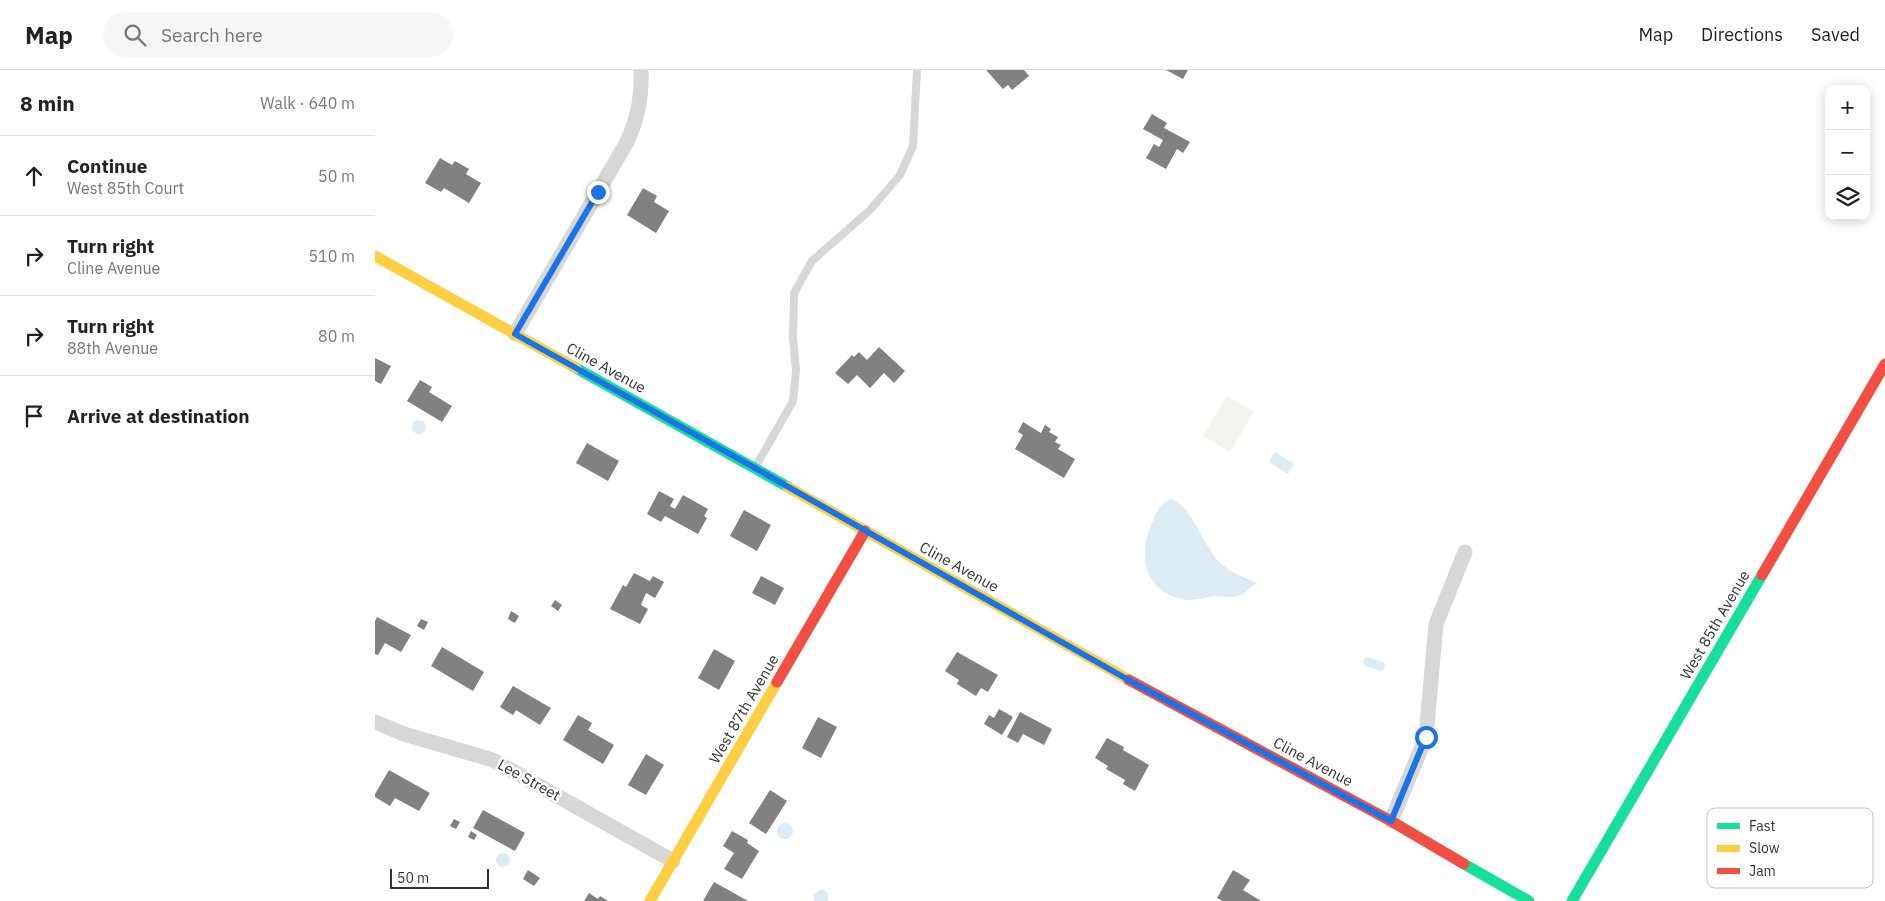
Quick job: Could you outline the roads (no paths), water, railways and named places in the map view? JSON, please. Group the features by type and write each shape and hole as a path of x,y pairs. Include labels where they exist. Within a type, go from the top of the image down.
{"street":[{"path":"515,334 627,142 637,119 642,88 641,70"},
{"name":"Cline Avenue","path":"375,256 755,468 1125,678 1391,821 1529,901"},
{"name":"West 85th Avenue","path":"1572,901 1885,364"},
{"name":"West 87th Avenue","path":"650,901 865,532"},
{"path":"1391,821 1426,737 1436,624 1465,552"},
{"name":"Lee Street","path":"375,722 404,734 493,760 673,861"}],"lane":[{"path":"755,468 793,401 796,370 793,338 795,293 812,261 870,210 900,175 913,146 917,70"}]}
